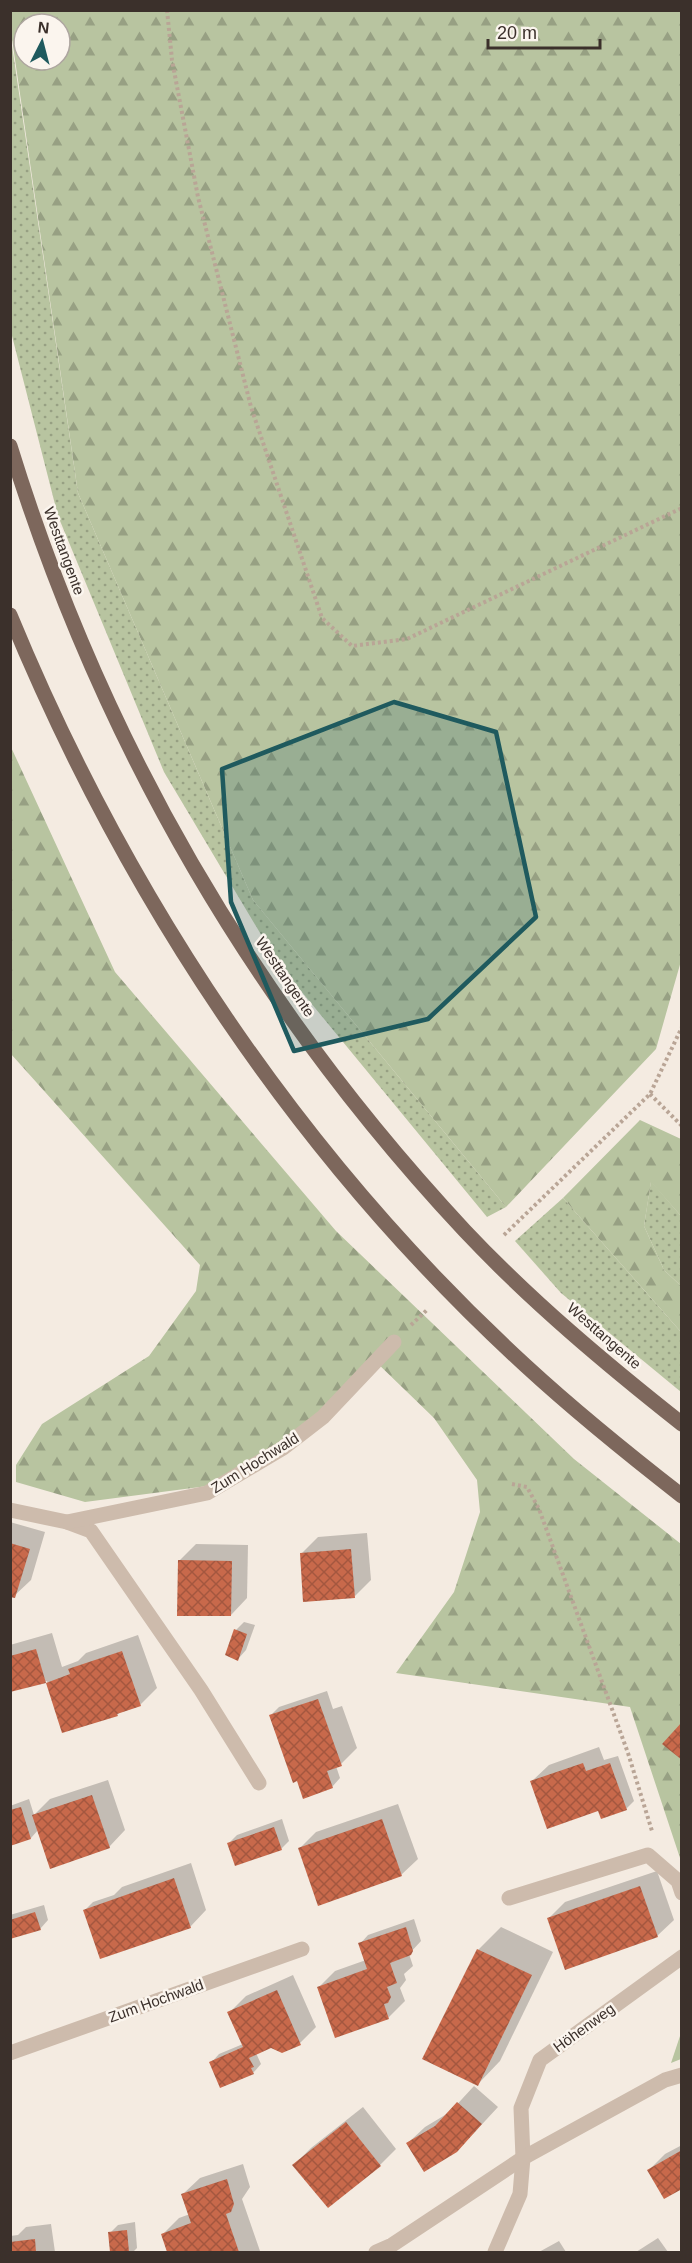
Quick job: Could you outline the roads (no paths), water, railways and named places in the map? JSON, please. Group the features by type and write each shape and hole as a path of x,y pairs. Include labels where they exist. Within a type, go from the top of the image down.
{"main road":[{"name":"Westtangente","path":"10,446 66,609 109,707 156,801 203,884 266,984 343,1089 396,1154 467,1232 538,1302 612,1369 681,1424"},
{"path":"10,615 79,769 133,872 188,962 247,1049 310,1134 378,1214 474,1316 604,1435 681,1496"}],"street":[{"name":"Zum Hochwald","path":"10,1510 67,1522 207,1493 283,1448 323,1417 394,1342"},
{"path":"67,1522 91,1531 201,1690 259,1783"},
{"path":"508,1898 648,1856 678,1881 681,1893"},
{"name":"Zum Hochwald","path":"10,2053 302,1949"},
{"name":"Höhenweg","path":"495,2253 520,2194 523,2158 521,2108 540,2060 681,1957"},
{"path":"376,2253 392,2245 523,2158 665,2080 681,2075"}]}
